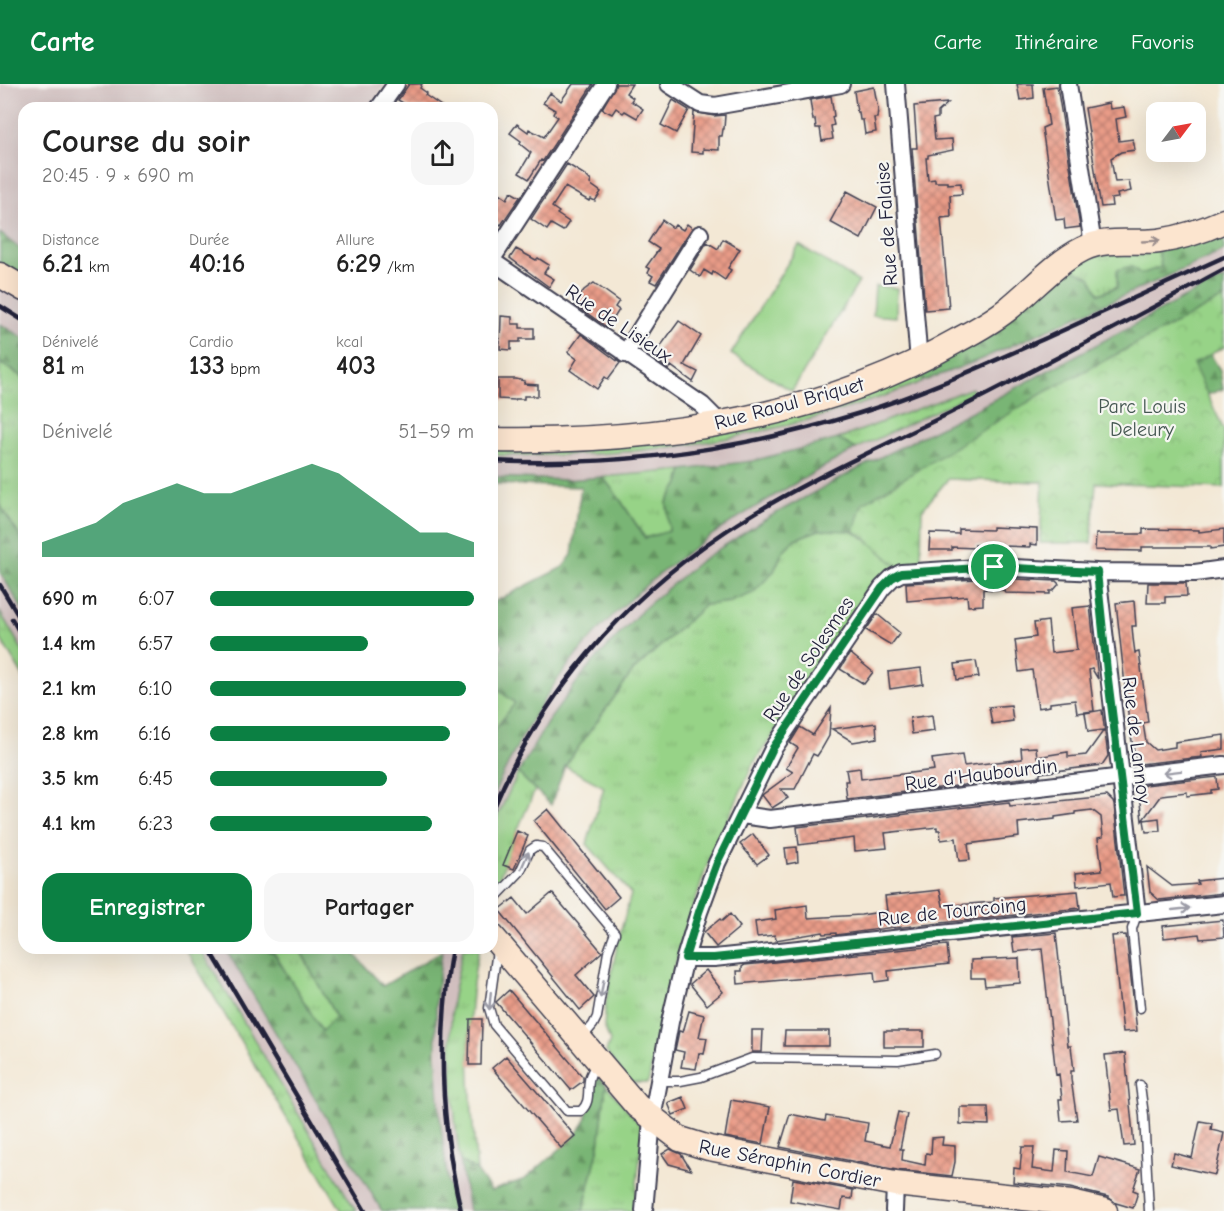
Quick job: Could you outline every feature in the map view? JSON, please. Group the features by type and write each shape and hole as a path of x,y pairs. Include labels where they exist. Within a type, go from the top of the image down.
{"street":[{"path":"383,102 396,84"},
{"path":"498,251 606,84"},
{"path":"669,84 700,104 715,106 803,87 841,84"},
{"name":"Rue de Falaise","path":"896,84 919,362"},
{"path":"1068,84 1093,245"},
{"name":"Rue Raoul Briquet","path":"498,440 621,438 720,423 825,398 919,362 993,319 1064,261 1093,245 1120,241 1161,241 1202,230 1224,221"},
{"path":"625,354 700,234"},
{"name":"Rue de Lisieux","path":"498,264 702,405 720,423"},
{"path":"0,275 18,286"},
{"name":"Rue de Solesmes","path":"644,1211 652,1119 658,1081 685,958 717,863 773,748 882,588 901,573 994,567 1097,572 1195,573 1224,569"},
{"name":"Rue de Lannoy","path":"1097,572 1137,913"},
{"name":"Rue d'Haubourdin","path":"742,815 770,819 1224,765"},
{"name":"Rue de Tourcoing","path":"685,958 714,958 1224,904"},
{"name":"Rue Séraphin Cordier","path":"498,944 637,1106 680,1139 694,1144 895,1184 1105,1211"},
{"path":"894,1211 895,1184"}],"lane":[{"path":"498,895 520,872 530,850 536,846 543,847 615,933 608,952 597,1017 580,1040"},
{"path":"1137,913 1132,929 1140,1008"},
{"path":"494,954 490,1017 567,1111 581,1111 585,1107 590,1078 598,1060"},
{"path":"658,1081 680,1081 702,1077 752,1058 898,1060 935,1054"},
{"path":"1140,1085 1144,1115 1149,1211"}],"shaded area":[{"path":"0,84 386,84 373,102 18,102 18,334 0,324"},
{"path":"1224,228 1224,279 1189,295 980,407 865,465 769,517 700,561 642,610 585,671 547,723 518,773 498,815 498,785 538,711 575,657 631,597 693,546 763,500 874,439 973,393 971,388 838,439 752,461 651,474 563,480 498,477 498,444 768,421"},
{"path":"0,572 18,602 18,643 0,612"},
{"path":"204,954 229,954 382,1211 356,1211"},
{"path":"442,954 462,954 452,1001 451,1071 454,1120 469,1211 455,1211 448,1184 440,1118 436,1001"}],"green space":[{"path":"1224,228 1224,251 979,360 924,381 918,371 1071,268 1090,277 1099,294 1117,287 1117,270 1131,266 1141,274 1161,267 1158,249"},
{"path":"0,233 18,247 18,275 0,264"},
{"path":"799,245 859,282 792,391 731,354"},
{"path":"1158,249 1161,267 1099,294 1071,268 1093,255"},
{"path":"1224,279 1224,298 1188,317 1220,370 1223,389 1207,395 1193,364 1146,339 1045,392 940,457 1043,482 948,479 887,557 854,531 819,530 795,539 783,551 774,571 753,593 730,602 705,605 633,671 565,766 551,805 518,773 547,723 585,671 642,610 700,561 769,517 865,465 980,407 1189,295"},
{"path":"875,286 897,288 896,317 873,315"},
{"name":"Parc Louis Deleury","path":"1224,298 1224,347 1193,364 1224,430 1224,488 1096,483 1091,543 1040,543 1043,482 948,479 922,510 921,564 900,569 854,531 862,504 1045,392"},
{"path":"0,324 18,334 18,374 0,363"},
{"path":"0,363 18,374 18,534 0,505"},
{"path":"918,371 924,381 837,412 748,434 702,442 611,453 498,455 498,444 605,445"},
{"path":"972,388 973,393 856,449 838,439"},
{"path":"838,439 856,449 780,492 705,539 636,594 604,624 575,657 540,707 498,785 498,725 515,703 498,690 498,657 503,645 498,637 498,600 563,567 572,555 581,487 498,484 498,477 566,480 603,477 645,538 669,531 667,502 679,484 683,470 752,461"},
{"path":"683,470 679,484 667,502 669,531 645,538 603,477"},
{"path":"0,505 18,534 18,602 0,572"},
{"path":"841,529 866,539 900,569 881,580 753,764 706,868 673,972 648,1083 629,1083 606,1052 610,1041 604,1026 606,1001 618,941 631,894 587,844 604,787 565,766 633,671 705,605 730,602 774,571 783,551 795,539 819,530"},
{"path":"0,612 18,643 18,668 0,638"},
{"path":"498,690 516,703 498,726"},
{"path":"518,773 535,790 498,881 498,815"},
{"path":"189,954 204,954 356,1211 342,1211"},
{"path":"229,954 275,954 322,1031 336,1017 302,954 354,954 383,986 437,954 442,954 436,1001 436,1051 440,1118 448,1184 455,1211 382,1211"},
{"path":"275,954 302,954 336,1018 322,1031"},
{"path":"462,954 478,954 469,1031 470,1087 477,1171 460,1161 455,1122 451,1043 454,989"},
{"path":"599,1076 606,1085 599,1146 583,1211 469,1211 460,1161 477,1171 491,1191 525,1179 575,1136 585,1122 592,1089"},
{"path":"606,1085 643,1128 634,1211 583,1211 599,1146"}],"building":[{"path":"409,84 422,84 420,88 427,93 425,95 435,102 401,102 398,100"},
{"path":"573,84 593,84 529,179 519,173 531,153 510,133 517,124 528,132 529,129 544,137 558,117 553,114 555,110 543,103 550,93 561,101"},
{"path":"616,84 632,84 626,93 633,98 631,101 643,109 637,118 616,108 612,114 602,109"},
{"path":"1017,84 1033,84 1034,98 1020,100"},
{"path":"1057,86 1080,227 1065,229 1064,219 1056,220 1042,128 1049,125 1043,88"},
{"path":"874,87 878,109 877,118 874,118 876,132 865,134 863,120 860,120 859,112 857,112 854,91"},
{"path":"831,96 834,116 832,117 834,125 831,126 833,139 822,141 820,128 816,128 815,119 813,120 810,100"},
{"path":"673,100 689,110 676,133 661,125"},
{"path":"948,103 938,112 938,118 933,119 935,140 952,139 953,150 928,155 926,158 928,180 935,179 935,182 947,182 947,184 961,183 962,194 950,195 951,217 941,218 949,308 925,310 912,148 917,148 914,106"},
{"path":"1109,103 1110,109 1124,107 1126,117 1116,119 1119,141 1133,139 1135,150 1121,152 1111,158 1115,182 1129,181 1131,191 1117,194 1118,198 1111,199 1112,206 1101,207 1085,108"},
{"path":"694,112 714,116 725,115 722,136 719,136 719,150 703,149 703,153 691,152"},
{"path":"567,164 585,175 591,181 590,184 601,192 595,201 591,199 589,201 565,187 552,207 559,212 557,214 569,222 563,231 551,224 547,230 531,219"},
{"path":"847,191 877,207 861,239 830,222"},
{"path":"511,192 520,197 501,225 498,223 498,197 500,194 507,199"},
{"path":"662,220 673,228 675,225 683,230 687,224 692,228 656,284 650,281 653,276 648,273 650,269 646,267 659,249 648,242"},
{"path":"723,239 740,249 728,268 731,270 725,280 713,272 712,275 704,270 700,277 690,270 707,242 718,249"},
{"path":"516,249 549,265 544,273 554,279 549,287 510,258"},
{"path":"594,283 619,301 615,307 619,310 608,328 574,304 584,290"},
{"path":"501,316 512,317 512,324 520,324 520,328 534,328 534,339 520,339 520,342 511,342 511,350 500,349"},
{"path":"679,321 701,336 684,365 698,372 693,382 671,366 669,370 661,364 663,361 654,355"},
{"path":"581,334 620,363 608,379 605,377 597,389 570,370 577,359 568,352"},
{"path":"498,379 516,379 525,381 524,384 538,385 538,396 524,396 524,399 515,400 498,399"},
{"path":"992,527 1037,529 1037,545 1030,544 1030,547 975,545 975,548 952,547 952,550 929,550 930,533 959,534 959,529 992,530"},
{"path":"1143,529 1199,530 1199,532 1224,529 1224,547 1210,549 1210,547 1142,547 1142,551 1095,550 1096,534 1143,534"},
{"path":"994,578 1056,581 1059,584 1053,591 1050,591 1050,594 1005,593 1004,590 983,589 983,605 968,606 967,596 907,601 906,583"},
{"path":"1148,583 1186,583 1187,596 1165,597 1165,603 1147,603"},
{"path":"1134,601 1136,626 1132,626 1133,638 1135,653 1139,652 1148,722 1143,723 1146,742 1155,750 1175,747 1175,742 1224,735 1224,749 1201,752 1202,757 1140,764 1136,761 1130,731 1116,603"},
{"path":"1090,606 1098,679 1092,669 1089,670 1094,711 1077,713 1075,700 1050,703 1050,706 1038,708 1032,670 1019,672 1015,640 1036,637 1034,623 1048,621 1051,653 1077,650 1072,608"},
{"path":"877,614 900,633 891,645 866,630"},
{"path":"850,653 873,672 864,684 840,669"},
{"path":"976,661 979,677 957,680 955,664"},
{"path":"921,668 923,684 890,689 888,672"},
{"path":"1011,705 1013,721 992,724 989,707"},
{"path":"831,708 829,736 821,750 817,756 813,754 795,789 781,789 788,798 772,808 762,795 793,772 786,768 798,748 790,743 800,727 813,735"},
{"path":"1102,710 1108,756 1102,765 1040,773 1040,776 847,799 846,770 860,768 861,779 934,770 932,759 962,755 964,766 1022,759 1021,748 1036,747 1037,757 1068,752 1068,757 1086,755 1104,730 1088,732 1085,713"},
{"path":"932,715 934,731 912,734 910,718"},
{"path":"876,723 877,738 853,742 832,729"},
{"path":"1217,777 1218,789 1211,790 1211,793 1187,796 1187,792 1161,795 1142,821 1139,793 1145,785"},
{"path":"1107,796 1114,805 1124,896 1113,897 1111,882 1077,886 1076,873 1102,870 1098,838 1103,837 1101,817 1092,810 1075,812 1075,814 1055,817 1055,819 1018,823 1019,837 968,844 970,860 959,861 956,838 941,840 940,830 937,830 937,827 885,833 887,848 855,851 854,838 799,845 797,827 1009,802 1010,806"},
{"path":"548,809 619,897 605,909 534,821"},
{"path":"1159,818 1160,831 1146,832 1144,820"},
{"path":"517,831 528,836 514,869 503,865"},
{"path":"753,834 769,855 757,864 740,844"},
{"path":"797,847 798,862 787,864 785,848"},
{"path":"1147,867 1172,886 1198,884 1197,881 1223,878 1224,893 1159,900 1150,892"},
{"path":"940,890 943,906 994,902 994,898 1078,891 1080,908 836,935 836,933 824,934 823,932 776,940 775,935 757,937 755,922 776,919 775,910 807,905 808,918 861,915 887,911 885,896"},
{"path":"552,893 602,952 576,975 594,997 580,1010 499,910 514,898 527,914"},
{"path":"730,914 740,927 716,947 704,932"},
{"path":"1223,920 1224,937 1200,939 1199,934 1164,938 1163,926"},
{"path":"1056,933 1068,1046 1071,1046 1074,1071 1071,1071 1071,1079 1077,1120 1061,1121 1059,1099 1062,1099 1059,1074 1056,1075 1042,949 1014,952 1012,937"},
{"path":"1126,935 1137,1031 1123,1032 1112,936"},
{"path":"947,945 949,964 888,971 889,980 875,982 874,972 738,984 737,971 742,971 745,965"},
{"path":"1019,958 1020,983 985,986 984,978 971,978 971,960"},
{"path":"706,970 723,992 707,1005 690,984"},
{"path":"509,990 583,1077 583,1081 571,1090 496,1002"},
{"path":"689,1011 704,1015 699,1037 707,1038 704,1054 699,1053 696,1069 681,1067 684,1052 675,1050 679,1031 683,1032"},
{"path":"470,1019 482,1019 481,1065 469,1065"},
{"path":"752,1030 763,1030 762,1052 752,1052"},
{"path":"785,1031 829,1031 829,1046 784,1046"},
{"path":"884,1031 924,1031 924,1047 884,1047"},
{"path":"1125,1053 1134,1145 1124,1146 1119,1109 1111,1110 1105,1055"},
{"path":"506,1056 575,1136 561,1148 492,1068"},
{"path":"683,1097 688,1109 673,1115 668,1103"},
{"path":"731,1100 770,1107 763,1144 725,1137"},
{"path":"960,1107 988,1107 989,1125 960,1124"},
{"path":"898,1112 907,1114 900,1149 903,1149 902,1160 925,1165 926,1153 931,1154 932,1138 943,1137 942,1145 955,1146 952,1176 897,1170 780,1147 790,1114 825,1121 826,1116 868,1123 865,1141 890,1146"},
{"path":"1200,1121 1212,1123 1211,1130 1224,1133 1215,1175 1171,1165 1174,1153 1192,1158"},
{"path":"1022,1147 1034,1147 1032,1169 1054,1172 1056,1150 1068,1151 1067,1172 1093,1177 1099,1157 1140,1169 1133,1190 1138,1192 1133,1208 1116,1203 1108,1197 1070,1188 1013,1182 1014,1168 1020,1169"},
{"path":"670,1149 681,1154 691,1170 669,1164 662,1154"},
{"path":"793,1179 853,1190 852,1199 843,1198 841,1210 790,1201"}],"railway":[{"path":"498,461 586,461 678,453 770,437 815,426 884,405 954,378 1224,257"},
{"path":"498,799 534,729 559,691 588,654 652,588 688,558 753,514 808,483 1019,378 1224,269"},
{"path":"0,306 18,317"},
{"path":"0,585 18,615"},
{"path":"12,619 18,630"},
{"path":"213,954 365,1211"},
{"path":"451,954 444,1014 443,1080 449,1146 461,1211"}],"route":[{"path":"994,567 1097,572 1137,913 714,958 685,958 717,863 773,748 882,588 901,573 994,567"}]}
